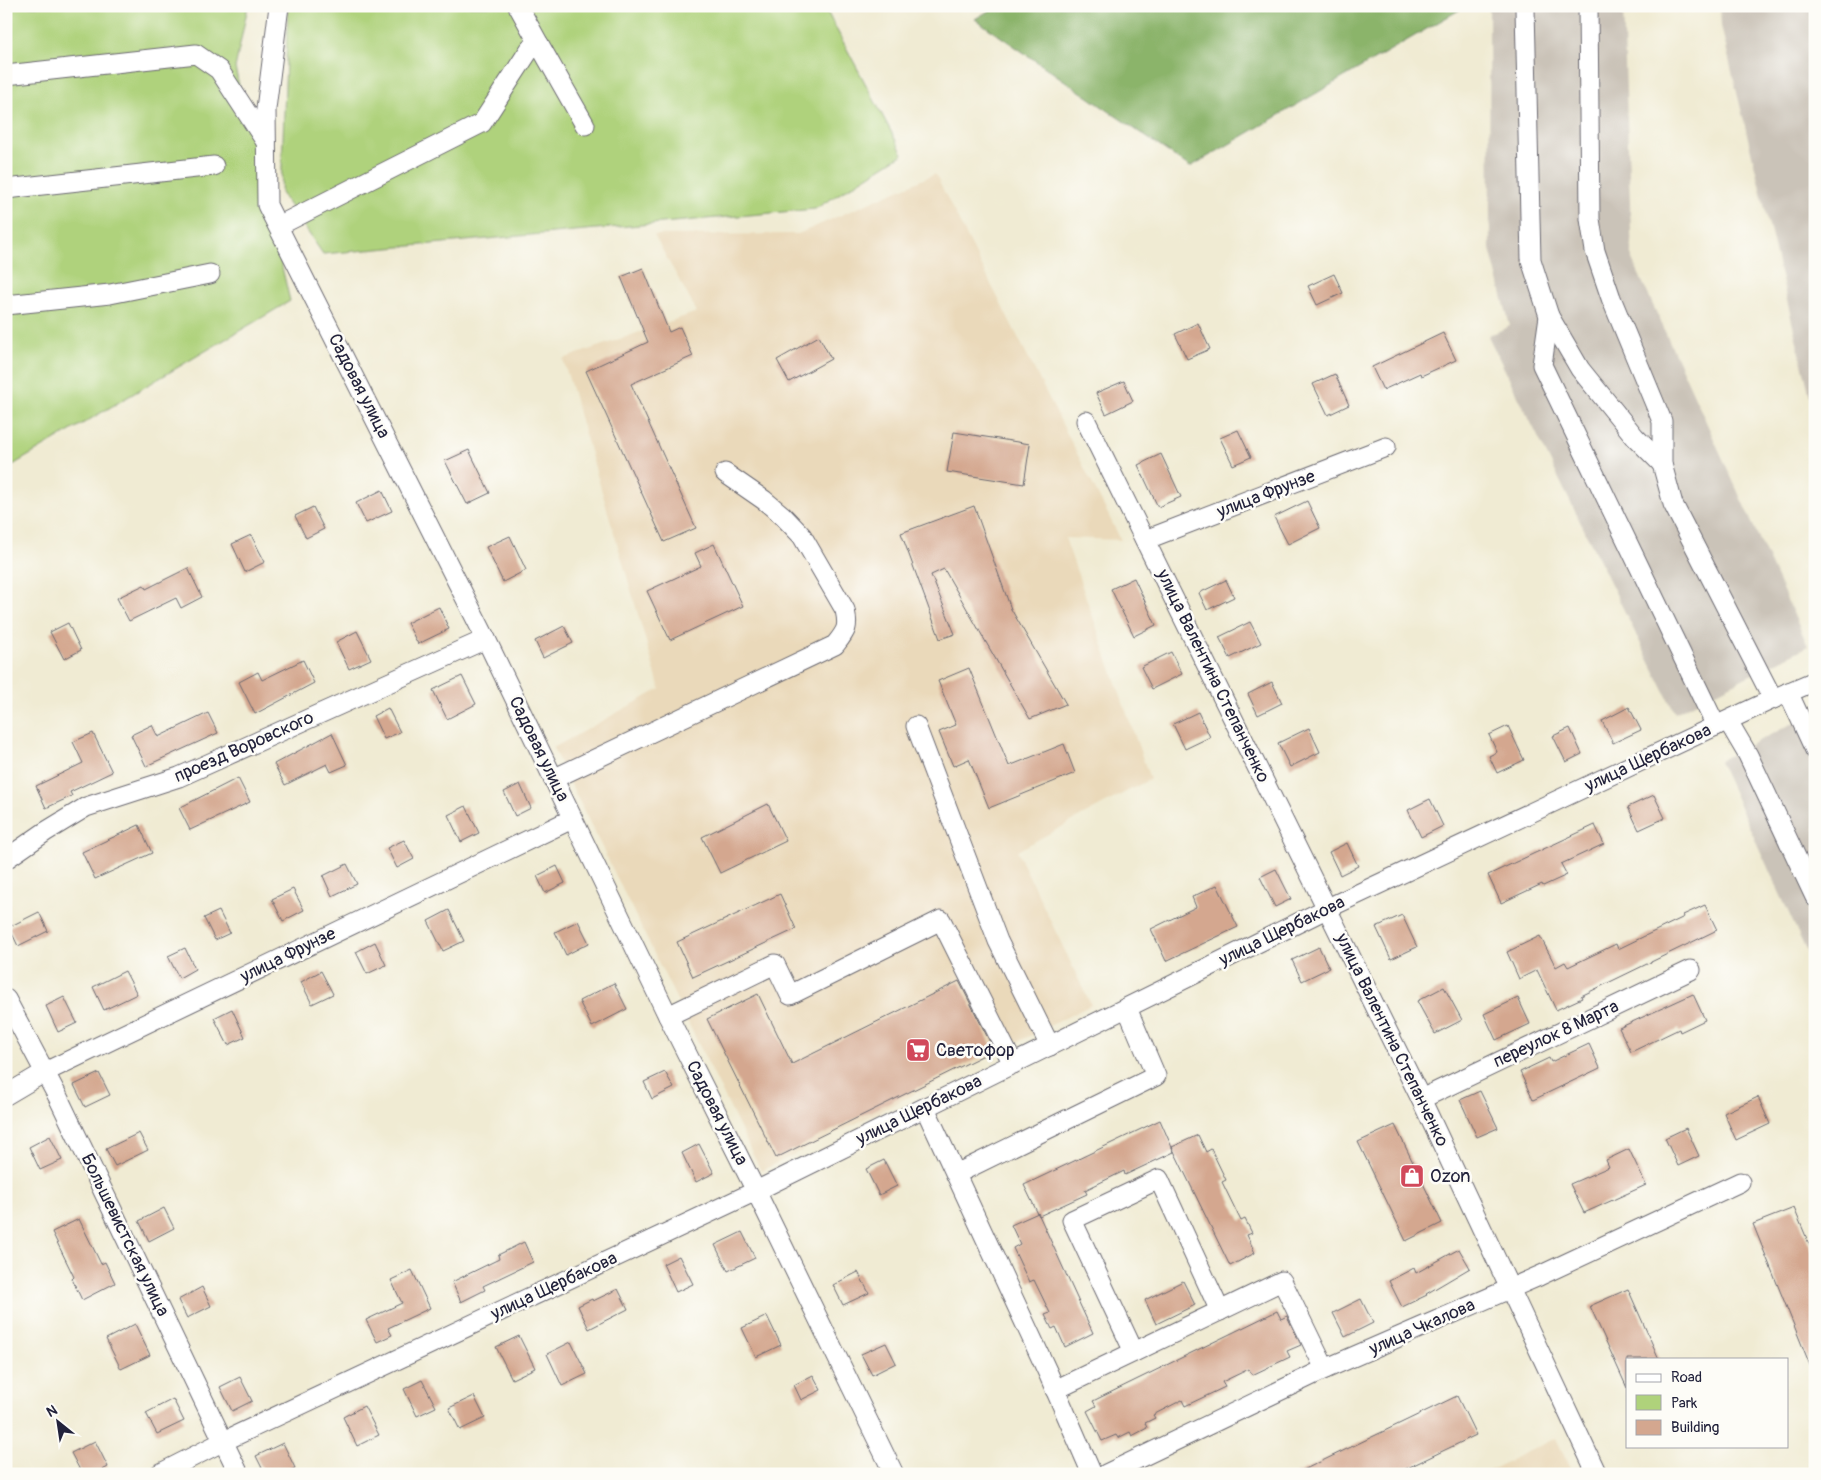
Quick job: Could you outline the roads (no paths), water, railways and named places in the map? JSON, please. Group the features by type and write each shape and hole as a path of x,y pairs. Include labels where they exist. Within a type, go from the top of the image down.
{"street":[{"name":"Садовая улица","path":"279,6 266,109 267,205 486,639 668,1016 894,1474"},
{"path":"518,6 585,125"},
{"path":"1588,6 1590,219 1595,251 1611,298 1662,420 1662,464 1673,504 1781,696 1815,750"},
{"path":"1525,9 1531,260 1550,316 1580,369 1635,437 1662,464"},
{"path":"278,226 482,123 530,49 540,44"},
{"path":"6,75 196,54 219,70 266,142"},
{"path":"6,189 214,166"},
{"path":"6,305 110,294 210,274"},
{"path":"1550,316 1542,365 1722,723 1748,755 1815,897"},
{"name":"улица Валентина Степанченко","path":"1086,421 1328,908 1511,1288 1597,1474"},
{"name":"улица Фрунзе","path":"1145,540 1386,447"},
{"path":"553,779 835,645 843,634 848,623 845,610 802,536 764,500 725,473"},
{"name":"проезд Воровского","path":"6,859 86,807 179,777 486,639"},
{"name":"улица Щербакова","path":"158,1474 224,1440 756,1191 1328,908 1815,681"},
{"path":"916,726 998,941 1050,1046"},
{"name":"улица Фрунзе","path":"6,1095 45,1072 572,819"},
{"path":"668,1016 775,964 790,995 942,920 1014,1064"},
{"name":"переулок 8 Марта","path":"1420,1099 1691,970"},
{"name":"Большевистская улица","path":"6,999 45,1072 240,1474"},
{"path":"956,1174 1156,1076 1126,1008"},
{"path":"925,1108 1092,1474"},
{"path":"1134,1352 1072,1220 1159,1179 1220,1311"},
{"name":"улица Чкалова","path":"1106,1474 1325,1370 1511,1288 1740,1182"},
{"path":"1055,1390 1282,1281 1325,1370"}],"place":[{"name":"Светофор","path":"918,1050"},
{"name":"Ozon","path":"1412,1176"}]}
